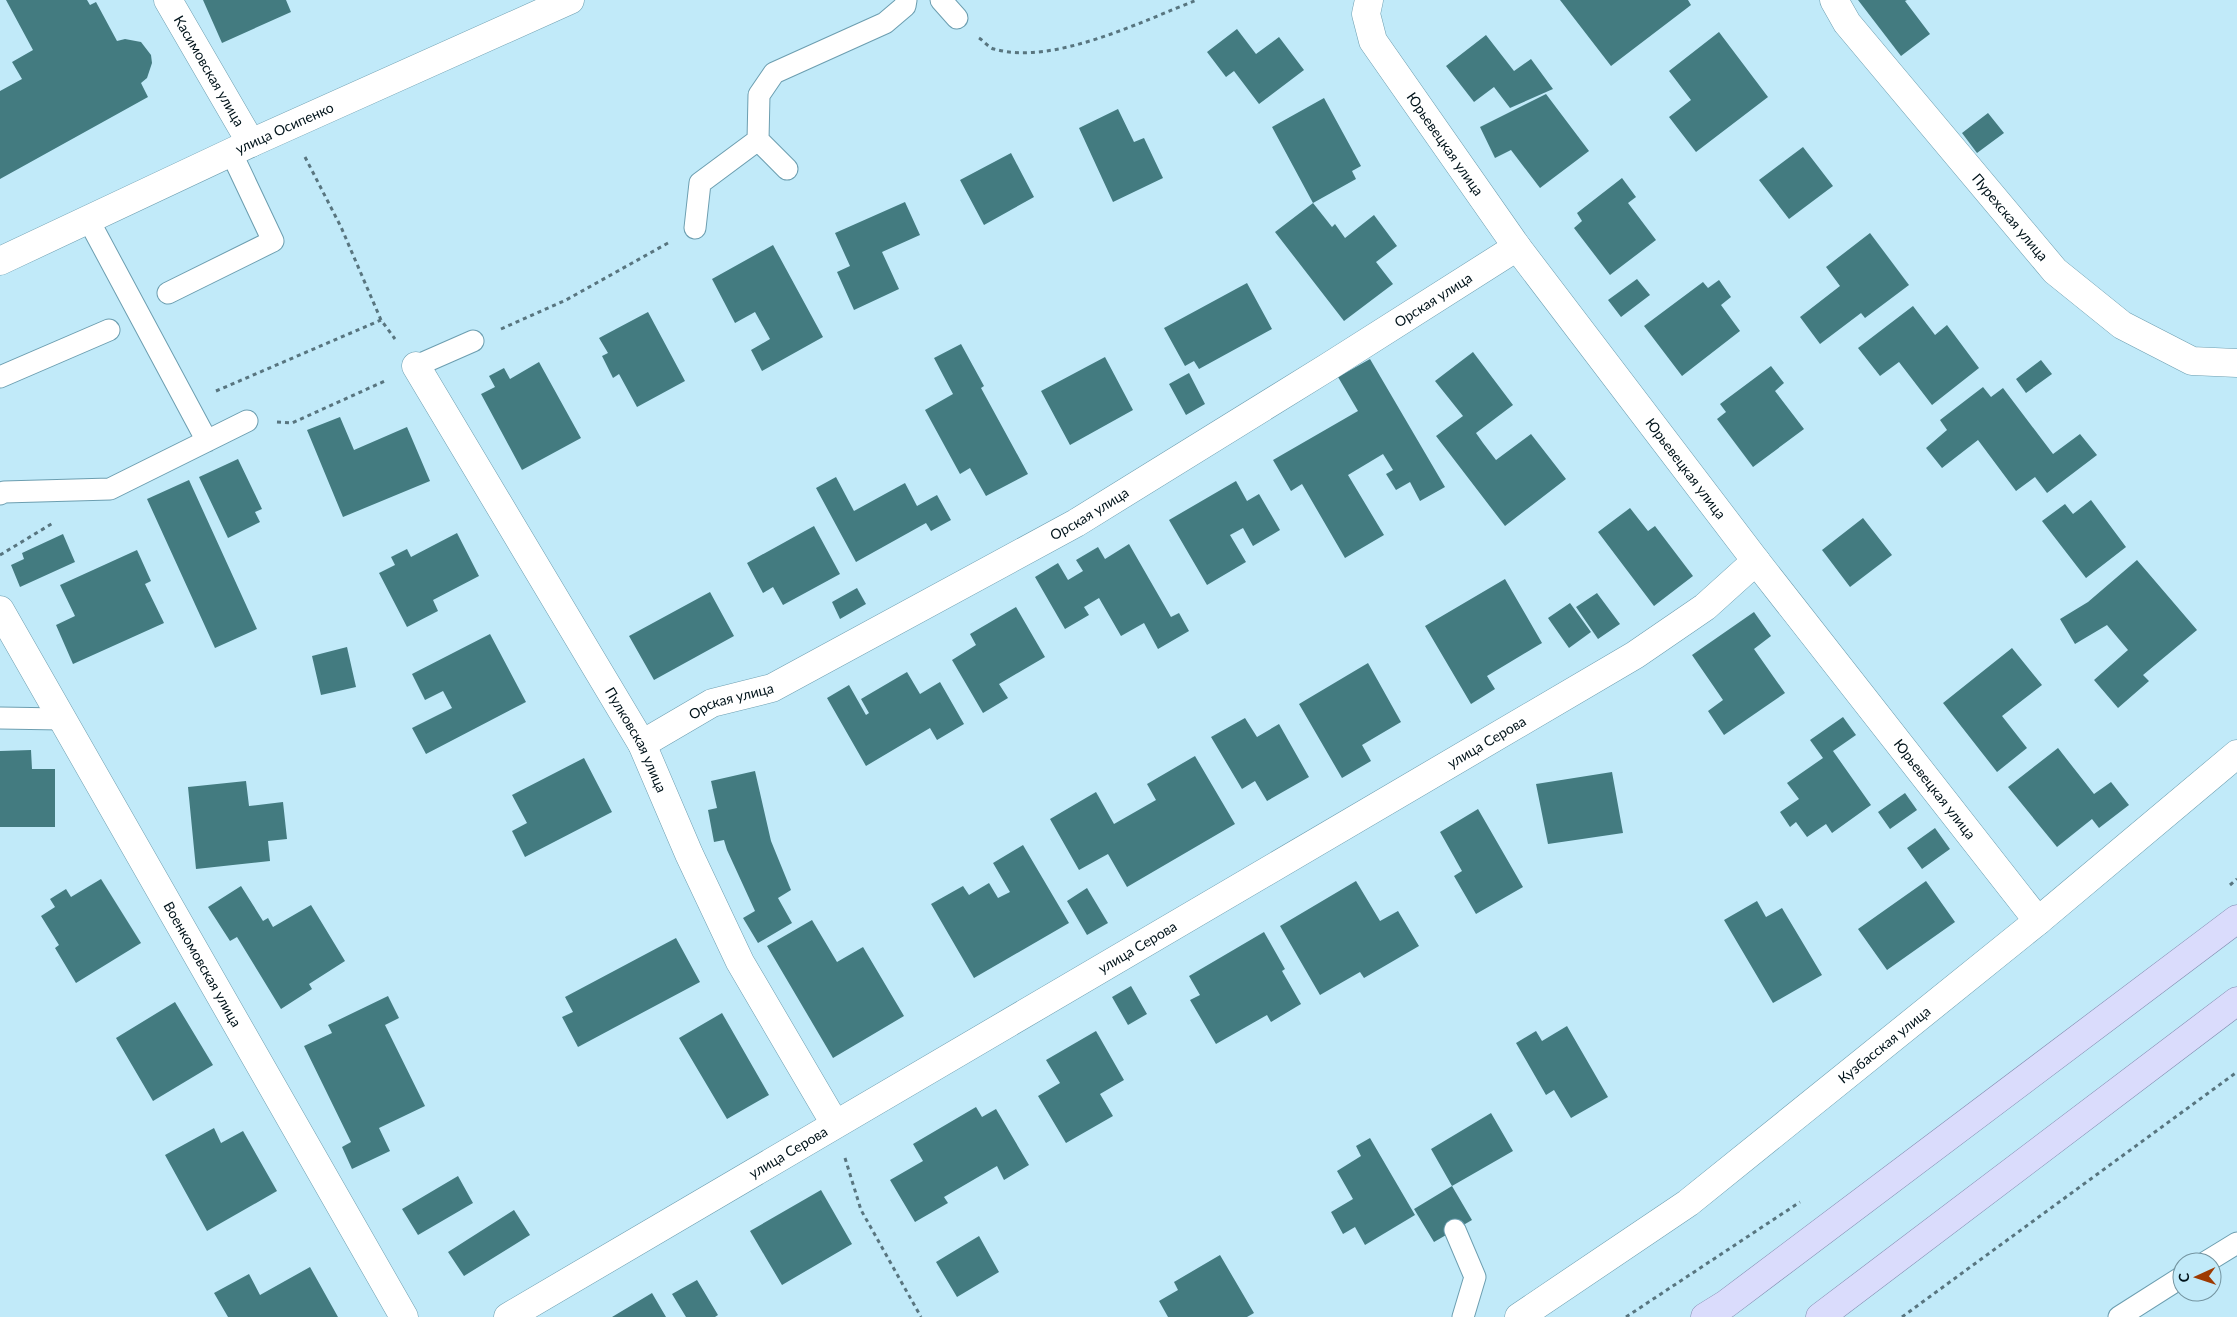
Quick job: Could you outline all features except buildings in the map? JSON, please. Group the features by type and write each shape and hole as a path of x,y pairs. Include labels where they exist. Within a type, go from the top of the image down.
{"main road":[{"path":"1705,1317 1726,1304 2237,918"},
{"path":"1820,1317 2237,1001"}],"street":[{"name":"Касимовская улица","path":"168,0 241,147"},
{"name":"улица Осипенко","path":"0,261 241,147 570,0"},
{"name":"Юрьевецкая улица","path":"1369,0 1366,14 1373,41 1517,247 1756,561 2038,921"},
{"name":"Пурехская улица","path":"1834,0 1847,23 2055,271 2122,325 2192,361 2237,363"},
{"name":"Орская улица","path":"642,744 712,704 772,688 1076,523 1517,247"},
{"name":"Пулковская улица","path":"416,366 642,744 689,854 740,962 835,1124"},
{"name":"улица Серова","path":"508,1317 1635,655 1705,606 1756,561"},
{"name":"Военкомовская улица","path":"0,610 61,720 404,1317"},
{"name":"Кузбасская улица","path":"1519,1317 1688,1203 2038,921 2237,754"}],"lane":[{"path":"787,169 758,140 759,95 774,73 885,22 905,6 906,0"},
{"path":"941,0 957,18"},
{"path":"695,228 700,183 758,140"},
{"path":"168,293 272,241 241,147"},
{"path":"88,219 208,440"},
{"path":"0,377 109,330"},
{"path":"416,366 473,342"},
{"path":"0,494 4,492 110,489 247,421"},
{"path":"0,718 61,720"},
{"path":"1455,1230 1475,1277 1464,1317"},
{"path":"2222,1252 2237,1243"},
{"path":"2119,1317 2172,1283"}],"path":[{"path":"957,18 992,49 1022,54 1075,46 1197,0"},
{"path":"247,421 292,423 416,366 381,320 341,227 288,126"},
{"path":"473,342 566,300 695,228"},
{"path":"188,403 381,320"},
{"path":"1902,1317 2237,1072"},
{"path":"835,1124 861,1210 921,1317"}]}
